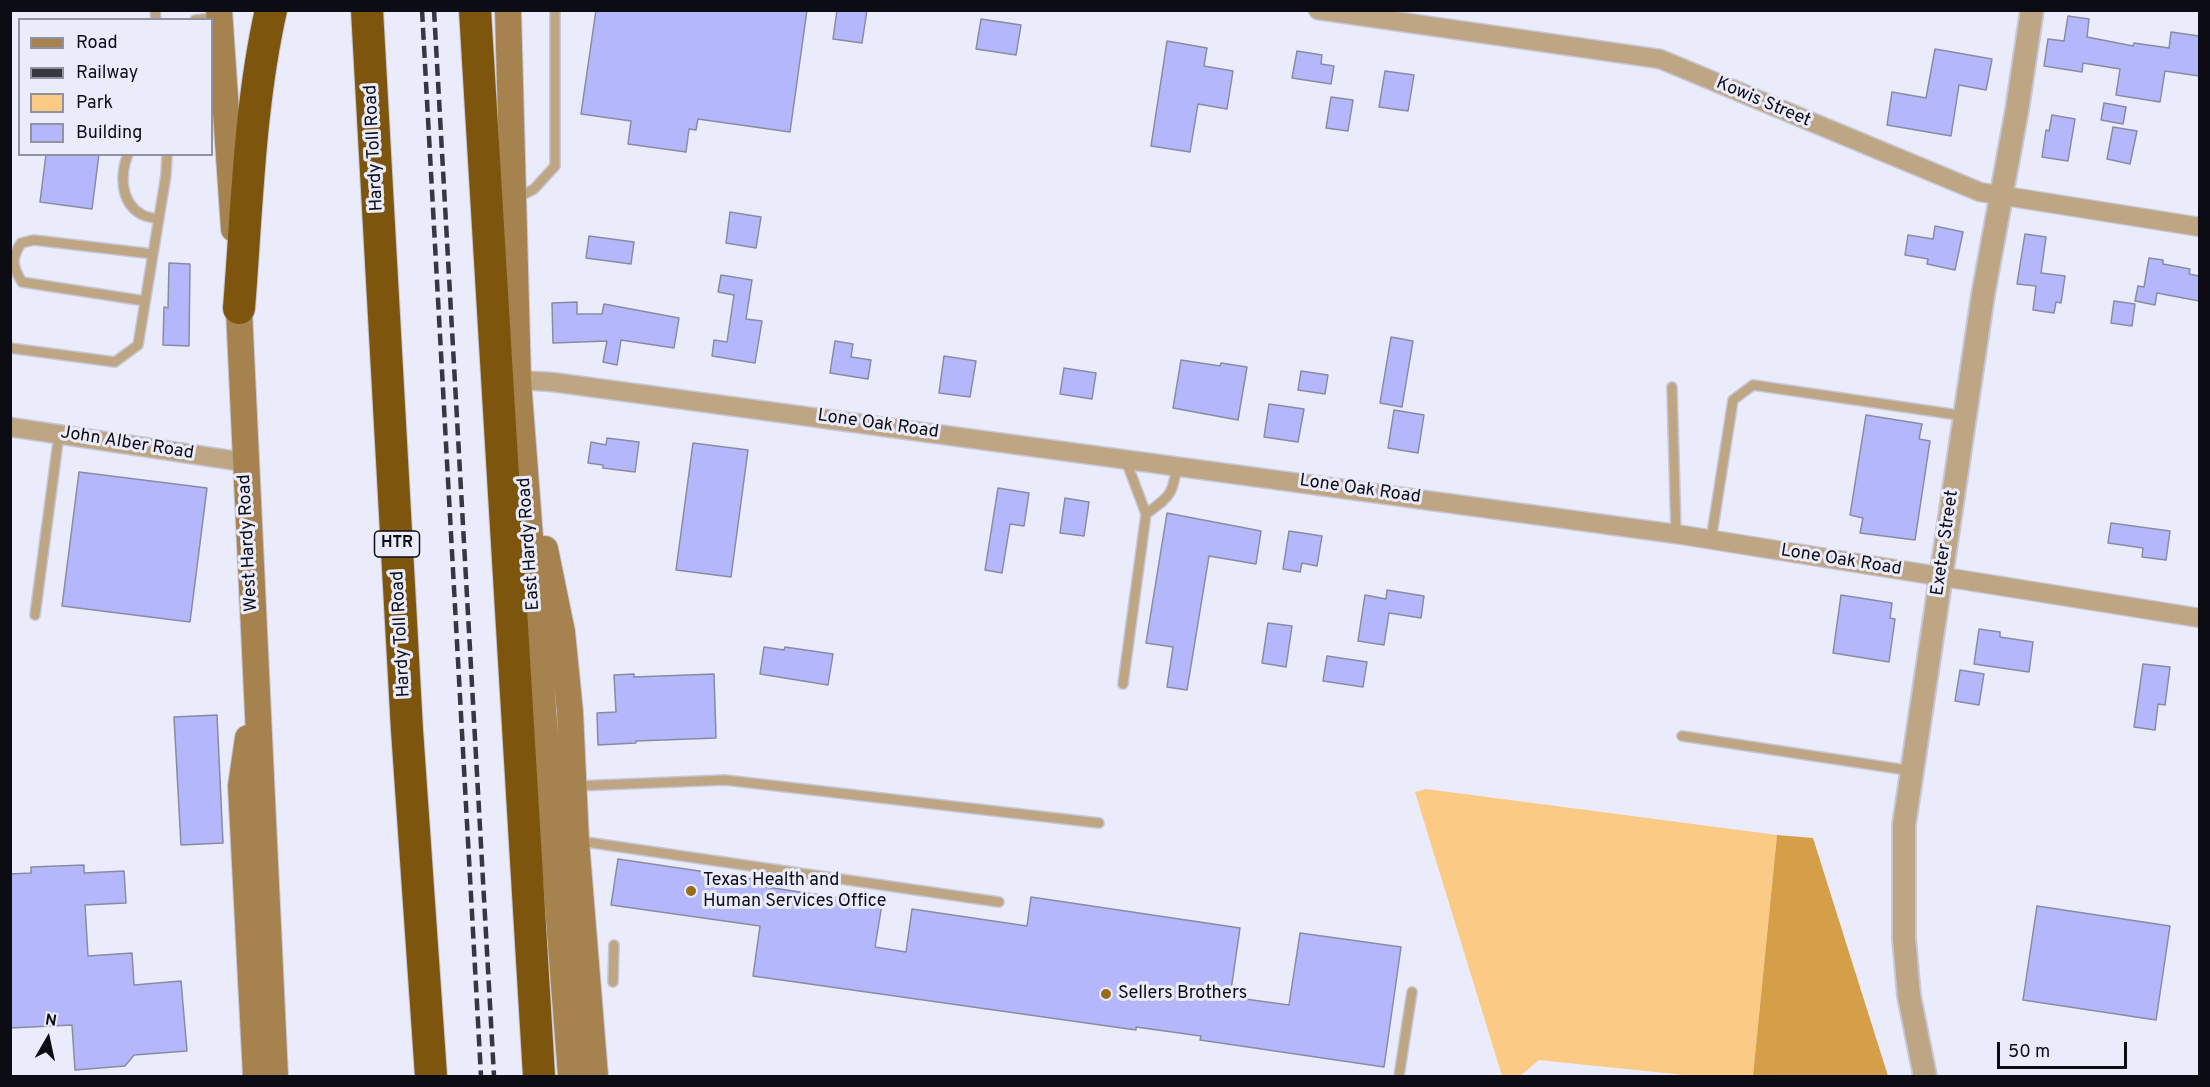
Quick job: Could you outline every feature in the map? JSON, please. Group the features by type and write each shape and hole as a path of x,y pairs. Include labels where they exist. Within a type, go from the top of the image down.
{"highway":[{"path":"239,308 249,164 260,57 271,10"},
{"name":"Hardy Toll Road","path":"367,10 407,730 431,1077"},
{"path":"475,10 539,1077"}],"main road":[{"name":"East Hardy Road","path":"508,10 518,380 571,1077"},
{"name":"West Hardy Road","path":"213,36 239,308 244,462 257,672 275,1077"},
{"path":"518,380 546,553 562,633 570,712 576,841 595,1077"},
{"path":"256,1077 241,786 257,672"}],"street":[{"name":"Kowis Street","path":"1318,10 1660,59 1980,192 2199,226"},
{"name":"Exeter Street","path":"1925,1077 1909,996 1904,938 1904,825 1965,416 2032,10"},
{"name":"Lone Oak Road","path":"518,380 552,382 1125,458 1676,534 2199,618"},
{"name":"John Alber Road","path":"10,428 244,462"}],"lane":[{"path":"513,200 534,189 555,166 555,10"},
{"path":"127,156 123,168 123,183 128,202 141,215 159,219"},
{"path":"10,348 116,362 138,345 166,175 167,156"},
{"path":"145,301 22,282 15,271 13,256 21,243 34,240 153,254"},
{"path":"1711,540 1733,400 1753,385 1965,416"},
{"path":"1672,387 1676,534"},
{"path":"35,615 59,434"},
{"path":"1123,684 1146,514 1125,458"},
{"path":"1146,514 1170,495 1174,489 1177,465"},
{"path":"1682,736 1913,771"},
{"path":"573,786 725,780 1099,823"},
{"path":"576,841 999,902"},
{"path":"613,982 614,945"},
{"path":"1399,1077 1412,992"}],"green space":[{"path":"1426,789 1777,835 1753,1076 1694,1076 1539,1060 1520,1076 1502,1076 1415,792"}],"shaded area":[{"path":"1777,835 1813,838 1888,1076 1753,1076"}],"building":[{"path":"596,10 807,10 790,132 698,119 696,130 689,129 686,152 628,144 631,121 581,114"},
{"path":"837,10 867,10 862,43 833,39"},
{"path":"2068,16 2089,19 2087,37 2133,46 2134,43 2169,48 2171,32 2199,36 2199,76 2165,71 2160,102 2116,95 2120,69 2083,63 2082,72 2044,66 2048,39 2064,41"},
{"path":"981,19 1021,25 1016,55 976,49"},
{"path":"1167,41 1207,48 1204,66 1233,71 1227,109 1198,104 1190,152 1151,146"},
{"path":"1935,49 1992,59 1986,90 1959,85 1951,136 1887,125 1892,92 1926,98"},
{"path":"1297,51 1322,55 1321,64 1334,66 1331,84 1292,78"},
{"path":"1385,71 1414,75 1408,111 1379,107"},
{"path":"1331,97 1353,100 1348,131 1326,128"},
{"path":"2104,103 2126,107 2123,124 2101,120"},
{"path":"2052,115 2075,119 2068,161 2042,157 2046,130 2049,131"},
{"path":"2113,127 2137,131 2130,164 2107,159"},
{"path":"46,156 99,156 92,209 40,202"},
{"path":"730,212 761,217 756,248 726,243"},
{"path":"1935,226 1963,232 1955,270 1927,264 1928,259 1905,255 1908,235 1933,239"},
{"path":"2025,234 2046,237 2041,273 2065,276 2061,303 2056,302 2054,313 2033,310 2036,286 2017,284"},
{"path":"589,236 634,242 631,264 586,258"},
{"path":"2149,258 2163,260 2163,264 2190,269 2189,274 2199,276 2199,301 2157,293 2155,305 2135,301 2138,286 2144,287"},
{"path":"169,263 190,264 189,346 163,345 164,307 168,308"},
{"path":"721,275 752,280 746,319 762,321 755,363 712,356 714,340 727,342 734,295 718,292"},
{"path":"2114,301 2135,304 2132,326 2111,323"},
{"path":"577,302 577,314 602,314 604,304 679,318 674,348 621,340 617,365 603,362 607,341 553,343 552,303"},
{"path":"1391,337 1413,341 1402,407 1380,403"},
{"path":"835,341 853,344 851,357 871,360 868,379 830,373"},
{"path":"944,356 976,361 970,397 939,393"},
{"path":"1181,360 1220,366 1221,363 1247,367 1238,420 1173,408"},
{"path":"1064,368 1096,373 1092,399 1060,394"},
{"path":"1301,371 1328,375 1325,394 1298,390"},
{"path":"1269,404 1304,409 1298,442 1264,437"},
{"path":"1394,410 1424,415 1418,453 1388,448"},
{"path":"1866,415 1922,424 1919,439 1930,441 1915,540 1860,533 1863,518 1850,515"},
{"path":"607,438 639,442 635,472 603,468 603,465 588,463 591,442 606,445"},
{"path":"693,443 748,450 731,577 676,570"},
{"path":"79,472 207,488 190,622 62,606"},
{"path":"998,488 1029,493 1024,526 1010,524 1002,573 985,570"},
{"path":"1065,498 1089,502 1084,536 1060,533"},
{"path":"1167,513 1261,531 1256,564 1209,556 1187,690 1167,687 1173,647 1146,643"},
{"path":"2111,523 2170,531 2166,560 2142,557 2143,548 2108,543"},
{"path":"1289,531 1322,536 1317,566 1302,563 1300,572 1283,569"},
{"path":"1387,590 1424,596 1421,618 1389,613 1384,645 1358,641 1365,595 1386,599"},
{"path":"1841,595 1892,603 1890,618 1895,619 1889,662 1833,653"},
{"path":"1268,623 1292,626 1286,667 1262,663"},
{"path":"1979,629 2000,632 2000,637 2033,642 2029,672 1974,664"},
{"path":"764,647 784,650 785,647 833,654 828,685 760,674"},
{"path":"1327,656 1367,662 1363,687 1323,681"},
{"path":"2143,664 2170,667 2165,705 2158,704 2155,730 2134,727"},
{"path":"1960,670 1984,674 1979,705 1955,701"},
{"path":"634,674 634,677 714,674 716,738 598,745 597,713 616,712 614,675"},
{"path":"217,715 223,843 181,845 174,717"},
{"path":"618,859 767,881 766,887 882,904 875,947 906,952 912,909 1027,926 1031,897 1240,928 1230,997 1289,1005 1300,933 1401,947 1384,1067 1200,1040 1201,1036 1136,1027 1136,1030 753,976 760,926 611,905"},
{"path":"84,865 84,873 124,871 126,903 85,905 88,956 132,953 134,985 181,981 187,1051 134,1055 125,1066 75,1070 72,1025 10,1028 10,874 31,873 31,867"},
{"path":"2037,906 2170,926 2156,1020 2023,1000"}],"railway":[{"path":"422,10 481,1076"},
{"path":"434,10 494,1076"}],"place":[{"name":"Texas Health and Human Services Office","path":"691,891"},
{"name":"Sellers Brothers","path":"1106,994"}]}
